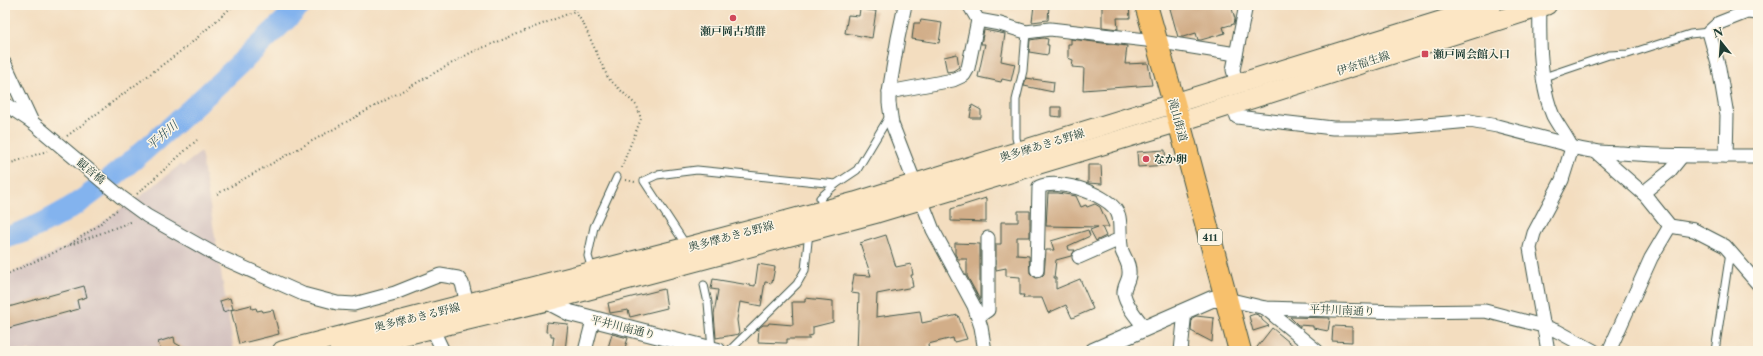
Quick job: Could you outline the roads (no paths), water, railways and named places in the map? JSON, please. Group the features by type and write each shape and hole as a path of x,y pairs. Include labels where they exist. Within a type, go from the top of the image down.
{"highway":[{"name":"滝山街道","path":"1146,5 1155,41 1177,113 1240,351"}],"main road":[{"name":"伊奈福生線","path":"1177,113 1237,84 1492,5"},
{"name":"伊奈福生線","path":"1177,113 1233,105 1543,6"},
{"name":"奥多摩あきる野線","path":"339,351 432,328 545,293 810,231 918,192 1020,152 1177,113"},
{"name":"奥多摩あきる野線","path":"282,351 468,304 545,293 592,272 824,211 918,192 1177,113"}],"street":[{"path":"905,5 889,92 890,115 932,230 974,306 978,317 985,351"},
{"path":"889,92 953,80 964,75 968,68 978,20 969,5"},
{"path":"1237,84 1233,70 1246,5"},
{"path":"1543,6 1544,77 1548,100 1554,117 1572,148 1562,180 1534,233 1530,248 1548,351"},
{"path":"1726,156 1726,115 1719,68 1709,32 1719,23 1747,12 1758,13"},
{"path":"978,20 1000,24 1026,32 1050,30 1155,41 1236,54"},
{"path":"5,64 32,122"},
{"name":"観音橋","path":"5,104 32,122 124,199 147,216 218,256 303,294 337,303 354,304 395,294 440,275 458,278 462,283 468,304"},
{"path":"1233,105 1237,117 1333,128 1392,128 1470,121 1497,126 1562,143 1572,148 1595,151 1682,156 1758,156"},
{"path":"1595,151 1643,193 1670,226 1694,230 1725,246 1758,284"},
{"path":"1643,193 1669,172 1682,156"},
{"path":"1037,270 1039,187 1046,184 1067,185 1085,190 1111,204 1119,216 1122,251 1128,262 1129,275 1124,288 1124,295 1126,301 1145,328"},
{"path":"1609,351 1651,258 1670,226"},
{"path":"978,317 988,310 988,238"},
{"path":"1080,257 1120,239"},
{"name":"平井川南通り","path":"545,293 570,313 714,350"},
{"name":"平井川南通り","path":"1093,351 1212,299 1227,299 1265,308 1401,312 1485,311 1557,331 1594,351"},
{"path":"1265,308 1317,351"},
{"path":"1181,351 1185,311"},
{"path":"585,351 593,320"},
{"path":"432,328 443,351"}],"lane":[{"path":"1020,152 1016,138 1016,100 1023,71 1026,32"},
{"path":"1544,77 1609,55 1628,54 1690,34 1709,32"},
{"path":"824,211 820,198 836,184 857,170 890,115"},
{"path":"687,247 644,181 657,175 697,170 836,184"},
{"path":"592,272 588,256 594,227 617,177"},
{"path":"728,351 797,284 806,265 810,231"},
{"path":"1715,351 1730,252"},
{"path":"704,285 708,303 714,350"}],"waterway":[{"name":"平井川","path":"5,238 46,222 64,212 99,188 188,112 301,5"}],"place":[{"name":"瀬戸岡古墳群","path":"733,18"},
{"name":"瀬戸岡会館入口","path":"1425,54"},
{"name":"なか卵","path":"1146,159"}]}
